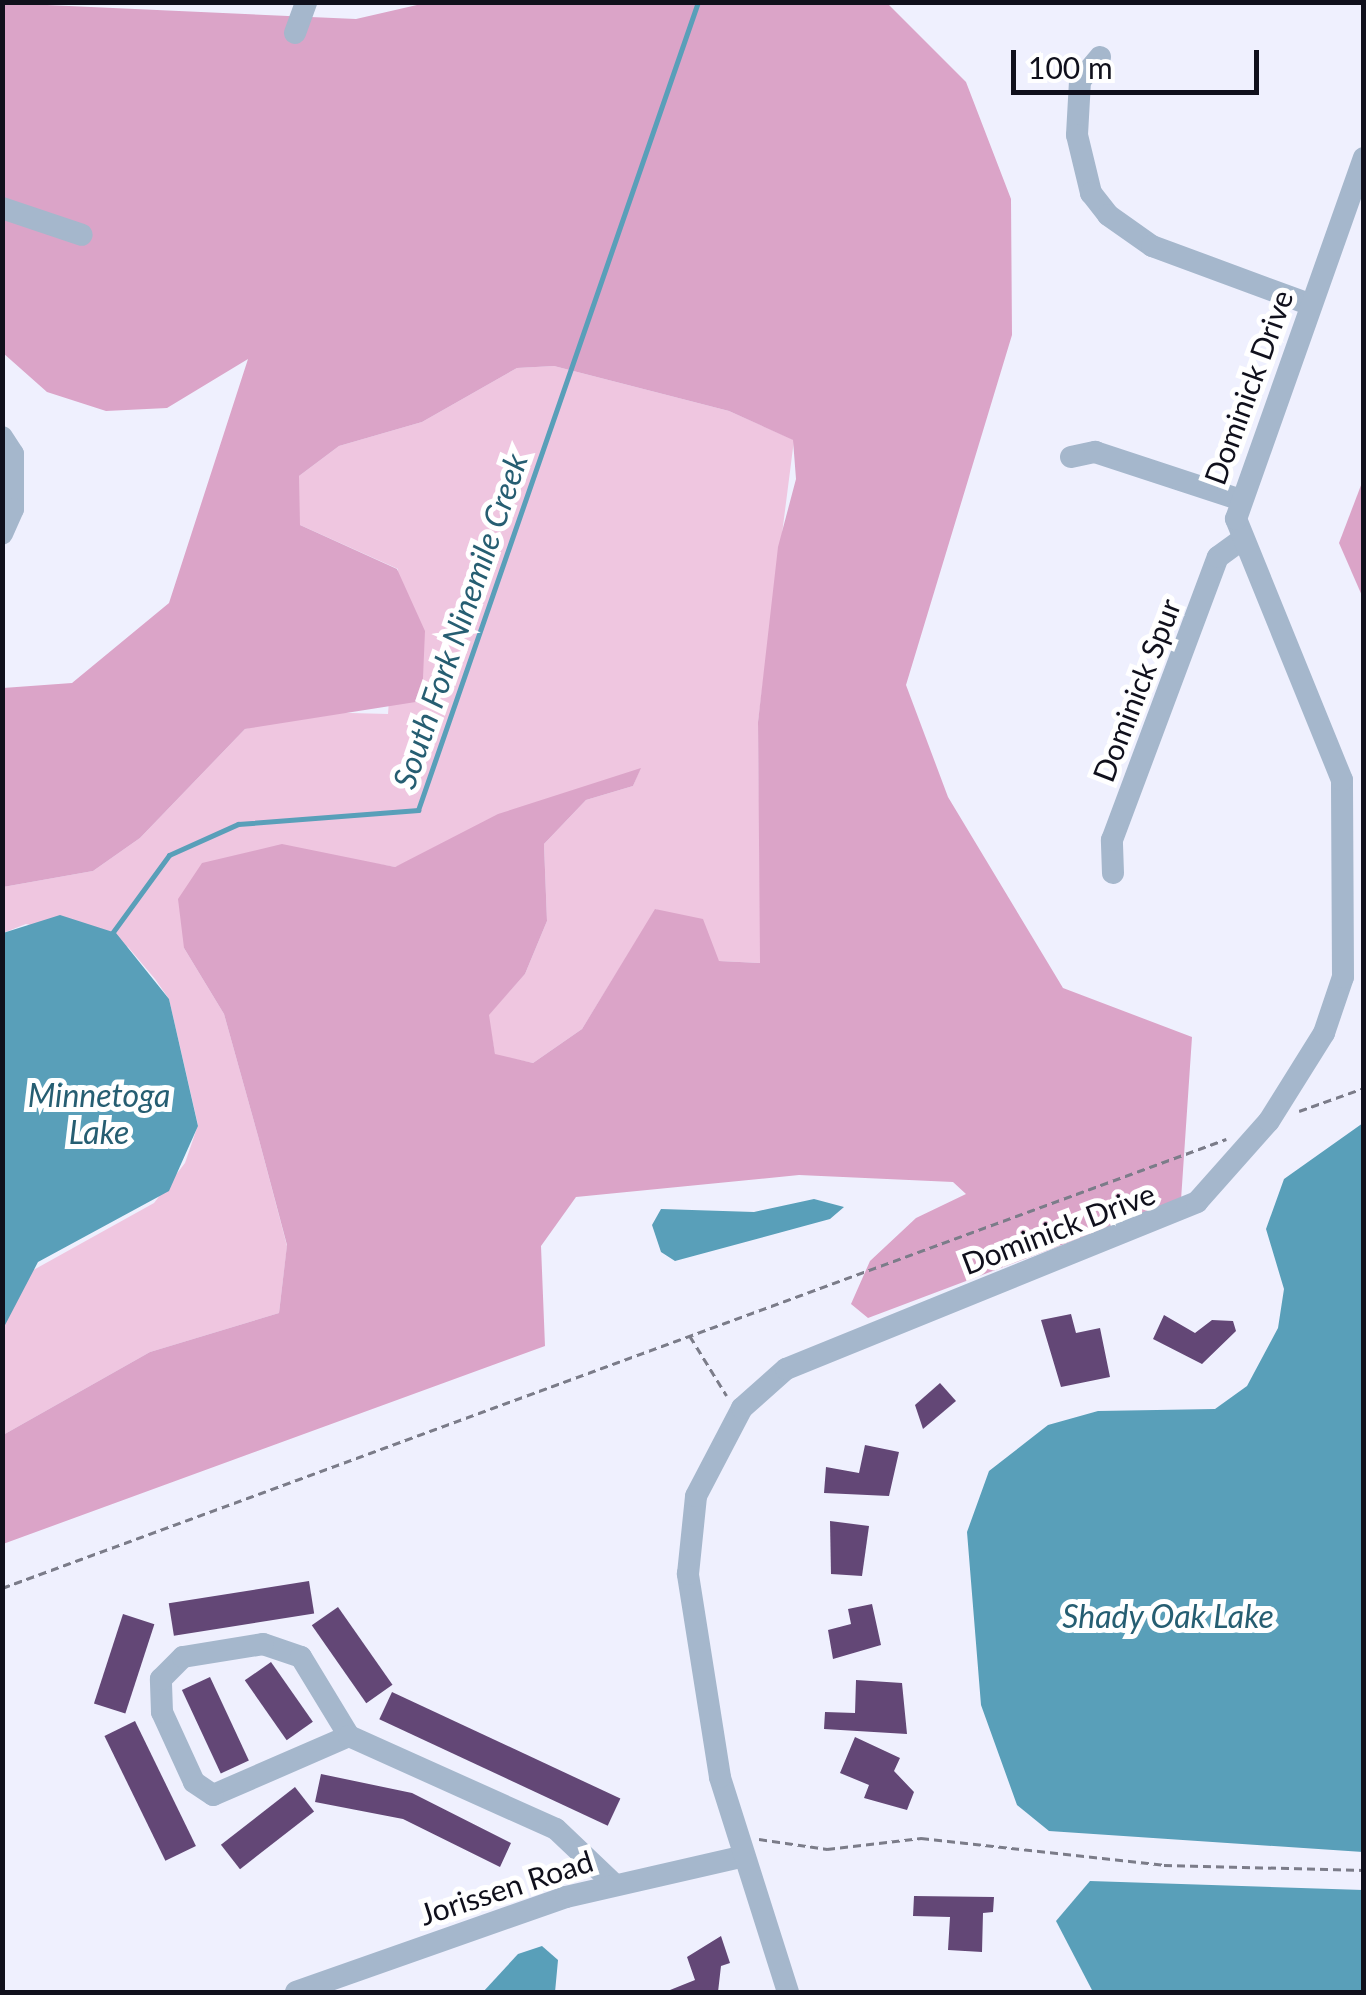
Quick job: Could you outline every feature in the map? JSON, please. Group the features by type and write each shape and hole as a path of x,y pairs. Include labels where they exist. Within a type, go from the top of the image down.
{"street":[{"path":"295,32 306,2"},
{"path":"1100,56 1080,81 1076,136 1091,193 1108,216 1152,246 1309,304"},
{"name":"Dominick Drive","path":"788,1992 743,1848 688,1574 696,1496 742,1408 834,1342 1182,1212 1270,1121 1324,1033 1343,977 1347,815 1334,751 1240,540 1238,499 1364,158"},
{"path":"2,208 82,236"},
{"path":"2,437 13,454 13,509 2,534"},
{"path":"1072,456 1094,452 1238,499"},
{"name":"Dominick Spur","path":"1113,873 1112,840 1218,558 1240,540"},
{"path":"349,1736 292,1754 234,1794 214,1795 194,1782 162,1712 161,1678 183,1657 285,1647 301,1657 349,1736 556,1830 613,1883"},
{"name":"Jorissen Road","path":"304,1991 613,1883 743,1848"}],"path":[{"path":"1270,1121 1364,1088"},
{"path":"2,1588 1229,1138"},
{"path":"690,1336 732,1400"},
{"path":"743,1848 827,1849 921,1838 1150,1864 1364,1870"}],"shaded area":[{"path":"430,2 887,3 966,82 1011,199 1012,335 906,685 948,797 1063,988 1192,1037 1181,1200 868,1318 851,1304 870,1261 916,1218 966,1194 953,1182 799,1175 576,1197 541,1246 545,1346 3,1544 3,1435 150,1352 279,1313 287,1245 224,1014 184,948 178,899 202,863 282,844 395,867 498,814 641,768 633,786 586,800 544,844 547,921 525,974 489,1015 495,1054 533,1063 582,1029 655,909 703,919 719,961 760,963 758,722 778,547 796,479 793,440 729,411 554,366 517,368 422,422 339,446 299,476 300,525 397,569 425,631 422,701 245,729 140,838 93,871 3,887 3,688 72,683 169,603 248,359 167,408 106,411 47,392 3,353 3,3 356,19"},
{"path":"554,366 729,411 794,440 758,722 761,963 719,961 656,909 582,1029 533,1063 495,1055 488,1015 525,974 547,921 544,844 586,800 633,786 640,769 395,867 348,859 184,948 224,1014 287,1246 279,1313 150,1352 3,1435 2,1329 28,1273 154,1203 185,1163 198,1125 169,999 155,979 128,947 26,924 3,933 3,887 93,871 140,838 245,729 314,712 388,714 398,569 289,520 299,476 339,446 422,422 517,368"},
{"path":"1363,480 1363,598 1339,543"}],"water":[{"name":"Minnetoga Lake","path":"60,915 116,933 169,999 198,1126 169,1191 38,1262 3,1329 3,933"},
{"name":"Shady Oak Lake","path":"1363,1123 1363,1852 1049,1831 1017,1805 981,1705 967,1532 989,1471 1048,1425 1098,1411 1215,1409 1247,1386 1278,1328 1284,1289 1266,1229 1284,1179"},
{"path":"814,1199 844,1207 830,1219 675,1261 661,1252 652,1225 661,1209 754,1212"},
{"path":"1090,1881 1363,1890 1363,1992 1093,1992 1056,1921"},
{"path":"542,1946 558,1960 555,1992 483,1992 518,1954"}],"building":[{"path":"1071,1314 1076,1333 1100,1328 1110,1377 1061,1387 1041,1320"},
{"path":"1164,1315 1195,1333 1212,1320 1233,1321 1236,1331 1202,1364 1153,1339"},
{"path":"940,1383 956,1401 923,1429 915,1405"},
{"path":"865,1445 899,1452 889,1496 824,1493 826,1467 859,1473"},
{"path":"830,1521 869,1526 862,1576 831,1574"},
{"path":"309,1581 314,1614 174,1636 169,1603"},
{"path":"872,1604 881,1645 833,1659 828,1630 851,1624 848,1609"},
{"path":"338,1607 392,1685 366,1703 312,1625"},
{"path":"123,1614 154,1624 125,1714 94,1703"},
{"path":"271,1662 313,1722 287,1740 245,1680"},
{"path":"210,1677 249,1760 221,1773 182,1690"},
{"path":"856,1680 902,1683 907,1734 824,1729 825,1712 855,1713"},
{"path":"392,1692 620,1798 608,1826 379,1719"},
{"path":"135,1721 196,1846 165,1861 104,1736"},
{"path":"855,1737 900,1758 894,1771 914,1792 907,1810 864,1798 869,1785 840,1773"},
{"path":"321,1774 412,1793 511,1843 500,1867 403,1819 315,1802"},
{"path":"295,1787 314,1811 240,1869 221,1845"},
{"path":"914,1896 994,1897 993,1912 983,1913 982,1952 948,1950 950,1917 913,1916"},
{"path":"721,1936 730,1963 721,1966 718,1992 665,1992 695,1980 687,1957"}],"waterway":[{"name":"South Fork Ninemile Creek","path":"110,936 169,855 238,824 418,810 698,2"}]}
